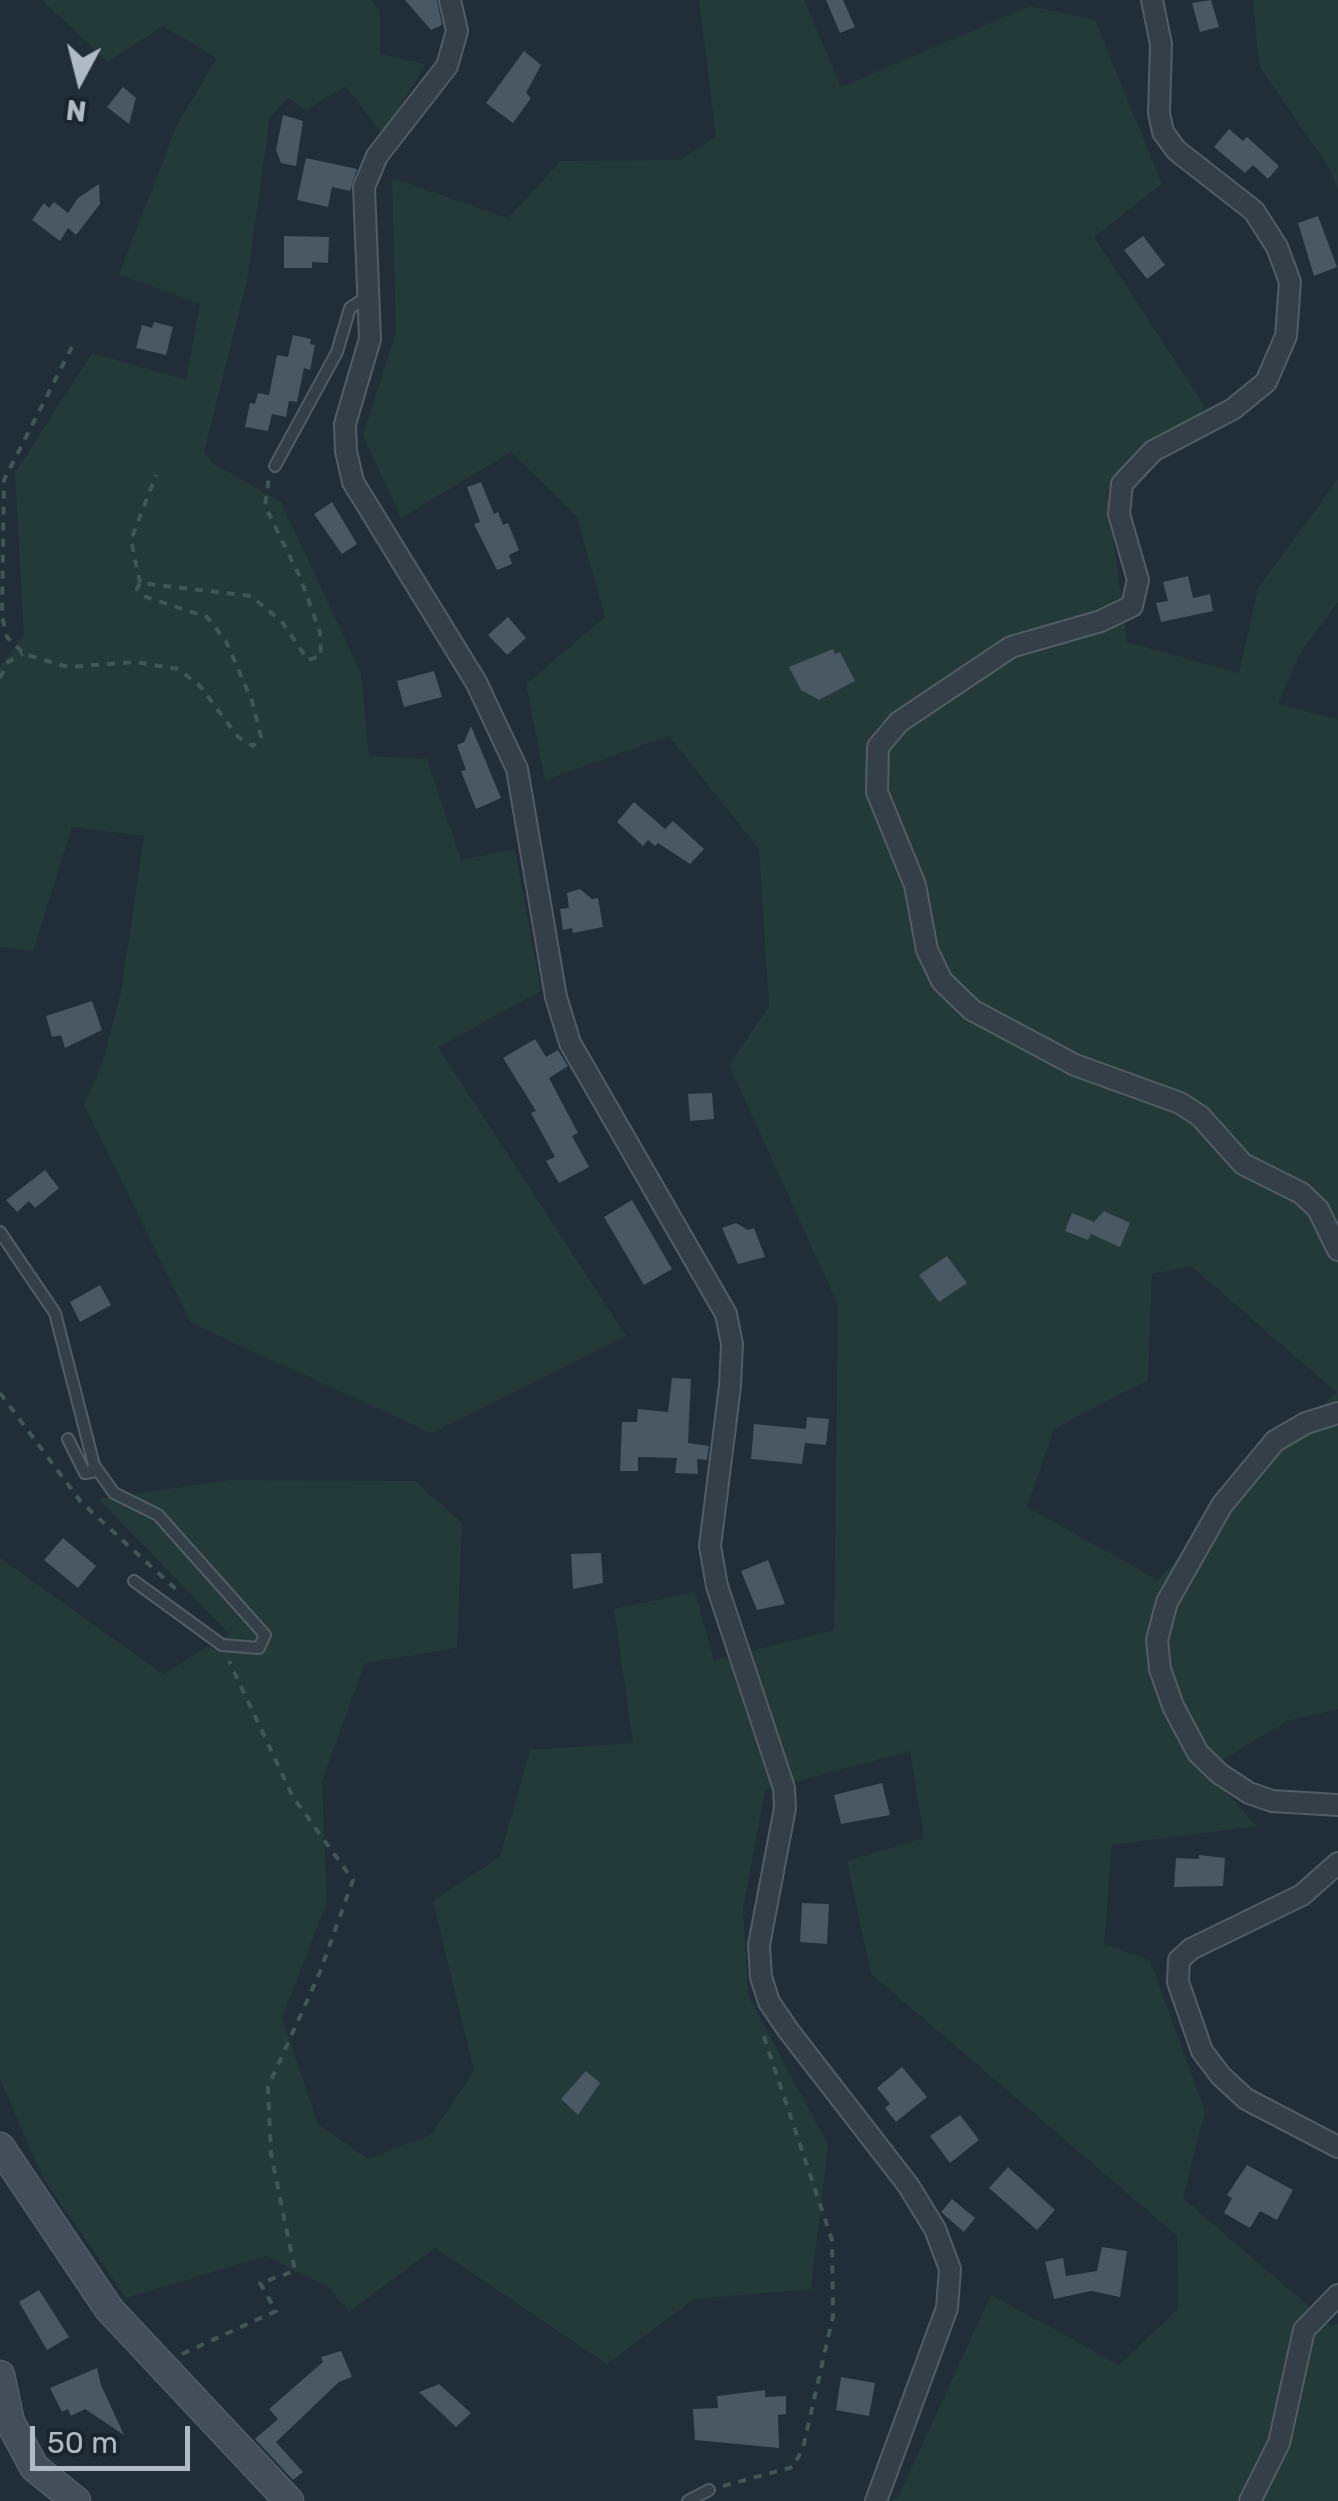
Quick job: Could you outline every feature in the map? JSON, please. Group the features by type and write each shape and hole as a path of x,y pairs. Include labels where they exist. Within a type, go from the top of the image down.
{"street":[{"path":"450,0 457,31 448,66 377,156 364,187 370,339 344,424 353,482 476,682 517,769 556,997 570,1042 726,1314 732,1344 730,1386 710,1546 717,1586 784,1788 785,1808 760,1945 766,1991 788,2030 908,2185 936,2229 950,2269 947,2308 876,2501"},
{"path":"1152,0 1161,44 1158,112 1162,132 1176,150 1254,211 1278,247 1290,282 1286,336 1266,382 1233,409 1153,451 1122,484 1118,514 1138,580 1132,606 1101,622 1011,646 900,722 878,747 877,792 915,886 927,950 942,980 962,1000 1075,1065 1180,1103 1200,1116 1243,1164 1301,1193 1318,1209 1338,1250"},
{"path":"1338,1413 1306,1423 1275,1441 1222,1505 1167,1602 1156,1640 1160,1669 1173,1706 1198,1753 1220,1774 1249,1794 1272,1800 1338,1805"},
{"path":"1338,1863 1302,1895 1191,1949 1179,1960 1178,1982 1202,2050 1221,2076 1246,2099 1338,2147"},
{"path":"0,2148 109,2309 289,2501"},
{"path":"1250,2501 1280,2443 1304,2330 1338,2295"},
{"path":"0,2375 10,2422 34,2467 56,2489 76,2501"}],"lane":[{"path":"275,466 337,352 350,308 368,297"},
{"path":"0,1232 55,1313 94,1465 114,1494 158,1514 265,1636 259,1648 222,1645 134,1581"},
{"path":"68,1438 84,1472 92,1472 94,1465"},
{"path":"688,2501 709,2490"}],"path":[{"path":"72,346 4,480 2,616 7,637 24,654 68,667 136,662 178,669 200,686 238,737 254,746 261,738 252,701 226,641 207,617 146,597 137,589 140,583 130,540 156,475"},
{"path":"140,583 183,590 222,589 251,596 282,622 308,660 321,656 320,632 300,577 265,506 265,484 275,466"},
{"path":"0,678 8,662 24,654"},
{"path":"0,1394 81,1502 188,1600"},
{"path":"176,2358 276,2312 260,2283 295,2271 271,2154 268,2087 320,1972 352,1880 293,1797 222,1645"},
{"path":"709,2490 793,2467 803,2448 833,2316 832,2240 762,2035 766,1991"}],"green space":[{"path":"42,0 372,0 380,12 380,54 426,64 383,135 346,86 306,110 288,98 270,117 247,280 204,452 213,464 281,502 361,673 369,756 427,759 461,860 515,849 541,991 438,1047 626,1336 431,1433 191,1323 84,1105 103,1061 121,992 144,836 72,827 33,951 0,947 0,666 24,635 15,473 92,353 186,380 200,304 119,274 177,125 217,58 163,26 108,62"},
{"path":"699,0 804,0 841,87 1030,6 1095,20 1162,184 1094,237 1206,408 1107,492 1127,642 1239,673 1258,588 1338,479 1338,602 1299,655 1278,704 1338,720 1338,1709 1289,1720 1206,1770 1257,1826 1112,1845 1104,1944 1150,1960 1205,2111 1183,2198 1332,2326 1338,2323 1338,2501 892,2501 898,2497 991,2295 1119,2365 1178,2309 1177,2236 871,1974 847,1861 924,1838 910,1751 765,1790 743,1909 748,1995 828,2145 811,2289 694,2299 607,2364 435,2248 349,2312 329,2288 266,2256 126,2298 43,2178 0,2079 0,1558 163,1674 229,1634 99,1499 230,1480 415,1481 462,1523 457,1648 365,1663 322,1781 327,1902 282,2018 318,2124 368,2159 431,2135 474,2071 433,1901 500,1857 530,1750 633,1743 614,1609 695,1592 714,1660 834,1630 838,1305 729,1065 769,1006 759,849 669,736 545,780 526,684 605,617 577,517 511,452 401,518 363,435 396,332 392,178 508,218 561,161 679,160 716,137","holes":["1191,1266 1336,1392 1158,1580 1027,1507 1054,1429 1148,1380 1152,1274"]},
{"path":"1253,0 1338,0 1338,190 1330,169 1259,66"}],"building":[{"path":"405,0 437,0 442,25 431,30"},
{"path":"826,0 843,0 855,27 840,33"},
{"path":"1211,0 1219,27 1200,32 1192,3"},
{"path":"524,51 541,65 526,93 531,98 513,123 486,103"},
{"path":"123,87 136,98 129,124 107,107"},
{"path":"283,115 303,121 296,166 281,163 276,150"},
{"path":"1229,129 1243,141 1247,137 1279,166 1268,179 1253,165 1245,173 1214,147"},
{"path":"306,158 357,169 350,191 332,187 328,207 297,200"},
{"path":"99,184 100,204 76,235 68,228 60,241 32,220 44,203 49,208 54,202 68,213 78,198"},
{"path":"1318,216 1337,267 1314,276 1298,223"},
{"path":"284,236 329,237 328,263 312,262 312,268 284,268"},
{"path":"1143,236 1165,265 1147,279 1124,250"},
{"path":"154,322 173,327 166,355 136,348 142,325 152,328"},
{"path":"293,335 311,339 310,344 315,345 310,370 304,368 297,402 289,401 286,417 272,414 268,431 245,427 250,403 255,404 258,393 269,395 277,355 288,357"},
{"path":"481,482 494,514 498,512 503,525 508,523 519,550 509,555 512,564 497,570 474,524 480,522 467,487"},
{"path":"332,502 357,544 342,554 314,514"},
{"path":"1188,576 1193,598 1210,594 1213,611 1161,622 1156,603 1168,601 1163,582"},
{"path":"508,617 526,638 507,655 488,635"},
{"path":"833,649 835,654 840,652 855,681 819,700 801,690 789,667"},
{"path":"434,671 442,697 404,707 397,681"},
{"path":"471,726 501,798 476,809 461,771 466,770 457,745 464,742"},
{"path":"634,802 665,829 673,821 704,849 690,864 658,843 655,846 648,840 643,846 617,822"},
{"path":"580,889 592,899 598,898 603,927 573,933 572,928 563,930 560,909 569,908 567,893"},
{"path":"92,1001 102,1030 65,1048 61,1035 52,1037 46,1016"},
{"path":"535,1039 546,1057 558,1050 568,1066 549,1078 578,1133 572,1136 589,1167 559,1183 546,1161 555,1157 531,1113 536,1111 503,1058"},
{"path":"712,1093 714,1119 690,1121 688,1094"},
{"path":"45,1170 59,1188 35,1208 29,1201 17,1212 6,1200"},
{"path":"632,1200 672,1269 644,1285 604,1217"},
{"path":"1104,1211 1130,1223 1120,1247 1091,1234 1088,1240 1065,1231 1072,1213 1094,1222"},
{"path":"736,1223 748,1230 754,1228 765,1257 738,1264 722,1228"},
{"path":"947,1256 967,1283 939,1302 919,1275"},
{"path":"100,1285 111,1305 80,1322 70,1302"},
{"path":"672,1378 691,1379 688,1443 709,1446 707,1460 697,1459 698,1474 675,1473 677,1458 638,1457 638,1471 620,1471 622,1422 637,1422 638,1409 668,1412"},
{"path":"807,1417 829,1419 826,1445 805,1443 802,1464 751,1459 754,1424 806,1429"},
{"path":"63,1538 96,1566 78,1588 44,1560"},
{"path":"601,1553 603,1583 573,1589 571,1554"},
{"path":"768,1560 785,1604 757,1610 741,1571"},
{"path":"882,1783 890,1815 841,1824 834,1795"},
{"path":"1199,1855 1225,1858 1223,1886 1174,1887 1176,1858 1199,1859"},
{"path":"802,1903 829,1904 827,1944 800,1942"},
{"path":"902,2067 927,2097 896,2122 885,2108 890,2104 877,2088"},
{"path":"586,2071 600,2083 578,2115 561,2099"},
{"path":"960,2115 979,2140 950,2163 930,2136"},
{"path":"1247,2165 1293,2190 1277,2220 1260,2211 1250,2228 1224,2213 1232,2198 1227,2195"},
{"path":"1008,2167 1055,2210 1037,2230 989,2188"},
{"path":"952,2199 975,2218 964,2232 941,2212"},
{"path":"1102,2247 1127,2251 1120,2297 1091,2291 1054,2299 1045,2262 1063,2258 1066,2276 1097,2271"},
{"path":"39,2290 69,2337 47,2350 19,2302"},
{"path":"341,2351 352,2377 339,2382 276,2442 303,2472 293,2480 255,2439 278,2419 269,2409 323,2362 321,2357"},
{"path":"97,2368 124,2435 85,2409 71,2416 68,2409 62,2412 50,2388"},
{"path":"841,2377 875,2383 869,2416 836,2410"},
{"path":"439,2384 471,2413 456,2427 419,2392"},
{"path":"765,2390 765,2397 786,2396 786,2414 778,2415 779,2448 695,2440 693,2409 718,2408 717,2396"}]}
